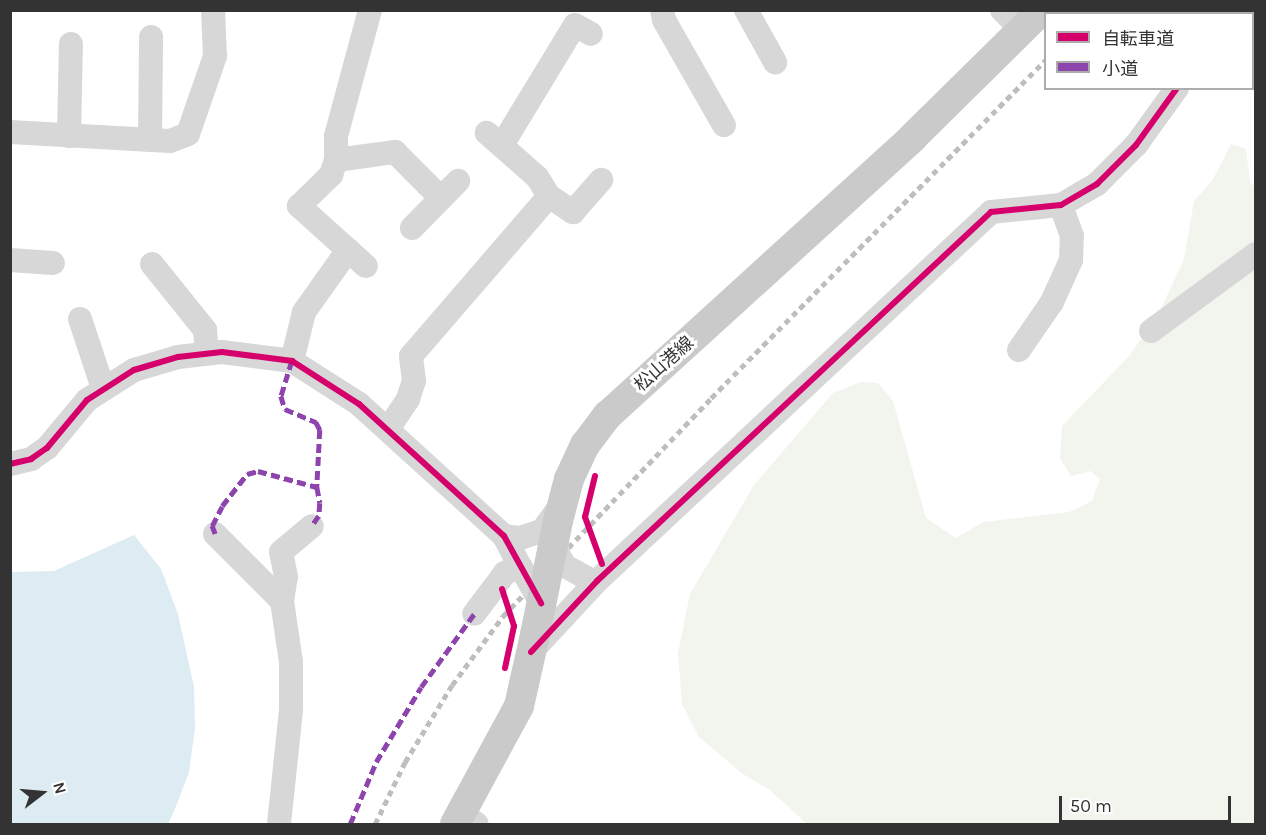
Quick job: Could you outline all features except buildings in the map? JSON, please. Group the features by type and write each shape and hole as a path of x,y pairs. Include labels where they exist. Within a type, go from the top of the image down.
{"main road":[{"name":"松山港線","path":"465,821 519,706 559,517 585,445 608,415 913,137 1022,17"}],"street":[{"path":"10,132 170,141 188,134 215,56 213,10"},
{"path":"366,266 299,206 331,175 336,160 336,136 370,10"},
{"path":"662,10 664,20 724,125"},
{"path":"746,10 775,62"},
{"path":"591,34 575,26 494,139 537,177 549,196 573,212 601,180"},
{"path":"150,140 151,38"},
{"path":"69,136 71,44"},
{"path":"533,644 593,580 991,212 1061,205 1097,184 1136,145 1176,90"},
{"path":"336,160 395,152 450,190 412,228"},
{"path":"388,429 408,399 414,381 411,356 549,196"},
{"path":"1018,350 1052,302 1071,260 1072,236 1061,205"},
{"path":"292,361 304,312 348,250"},
{"path":"1150,331 1256,254"},
{"path":"10,261 53,263"},
{"path":"152,264 205,330 207,353"},
{"path":"80,319 103,388"},
{"path":"10,464 31,459 47,448 87,400 134,370 207,353 250,353 292,361 337,387 388,429 504,536 542,603"},
{"path":"504,536 520,538 542,531 559,517"},
{"path":"559,517 556,547 561,561 571,572 593,580"},
{"path":"279,825 291,709 291,662 282,601 286,577 281,552 312,526"},
{"path":"215,534 282,601"},
{"path":"474,614 505,573 520,566"}],"shaded area":[{"path":"1231,144 1246,149 1250,183 1256,187 1255,824 807,824 770,790 743,774 699,737 682,704 678,653 690,594 754,485 833,393 861,382 878,383 893,401 926,518 956,538 983,522 1069,512 1092,501 1100,479 1091,471 1071,476 1060,458 1062,426 1129,356 1158,315 1184,259 1194,201 1212,181"},
{"path":"134,535 161,569 178,614 194,687 195,728 189,772 175,809 168,824 11,824 11,572 54,571"}],"railway":[{"path":"375,824 405,762 452,685 503,616 711,398 1044,62"}],"marked path":[{"path":"292,361 281,396 285,409 316,422 320,430 317,487 320,503 319,516 312,526"},
{"path":"215,534 212,526 222,506 247,474 258,471 317,487"},
{"path":"350,824 376,762 421,687 474,614"}],"cycle path":[{"path":"531,652 597,581 991,212 1061,205 1097,184 1136,145 1176,90"},
{"path":"10,464 31,459 47,448 87,400 134,370 178,357 222,352 292,361 359,404 504,536 541,603"},
{"path":"595,476 585,517 602,564"},
{"path":"502,589 514,626 505,668"}]}
